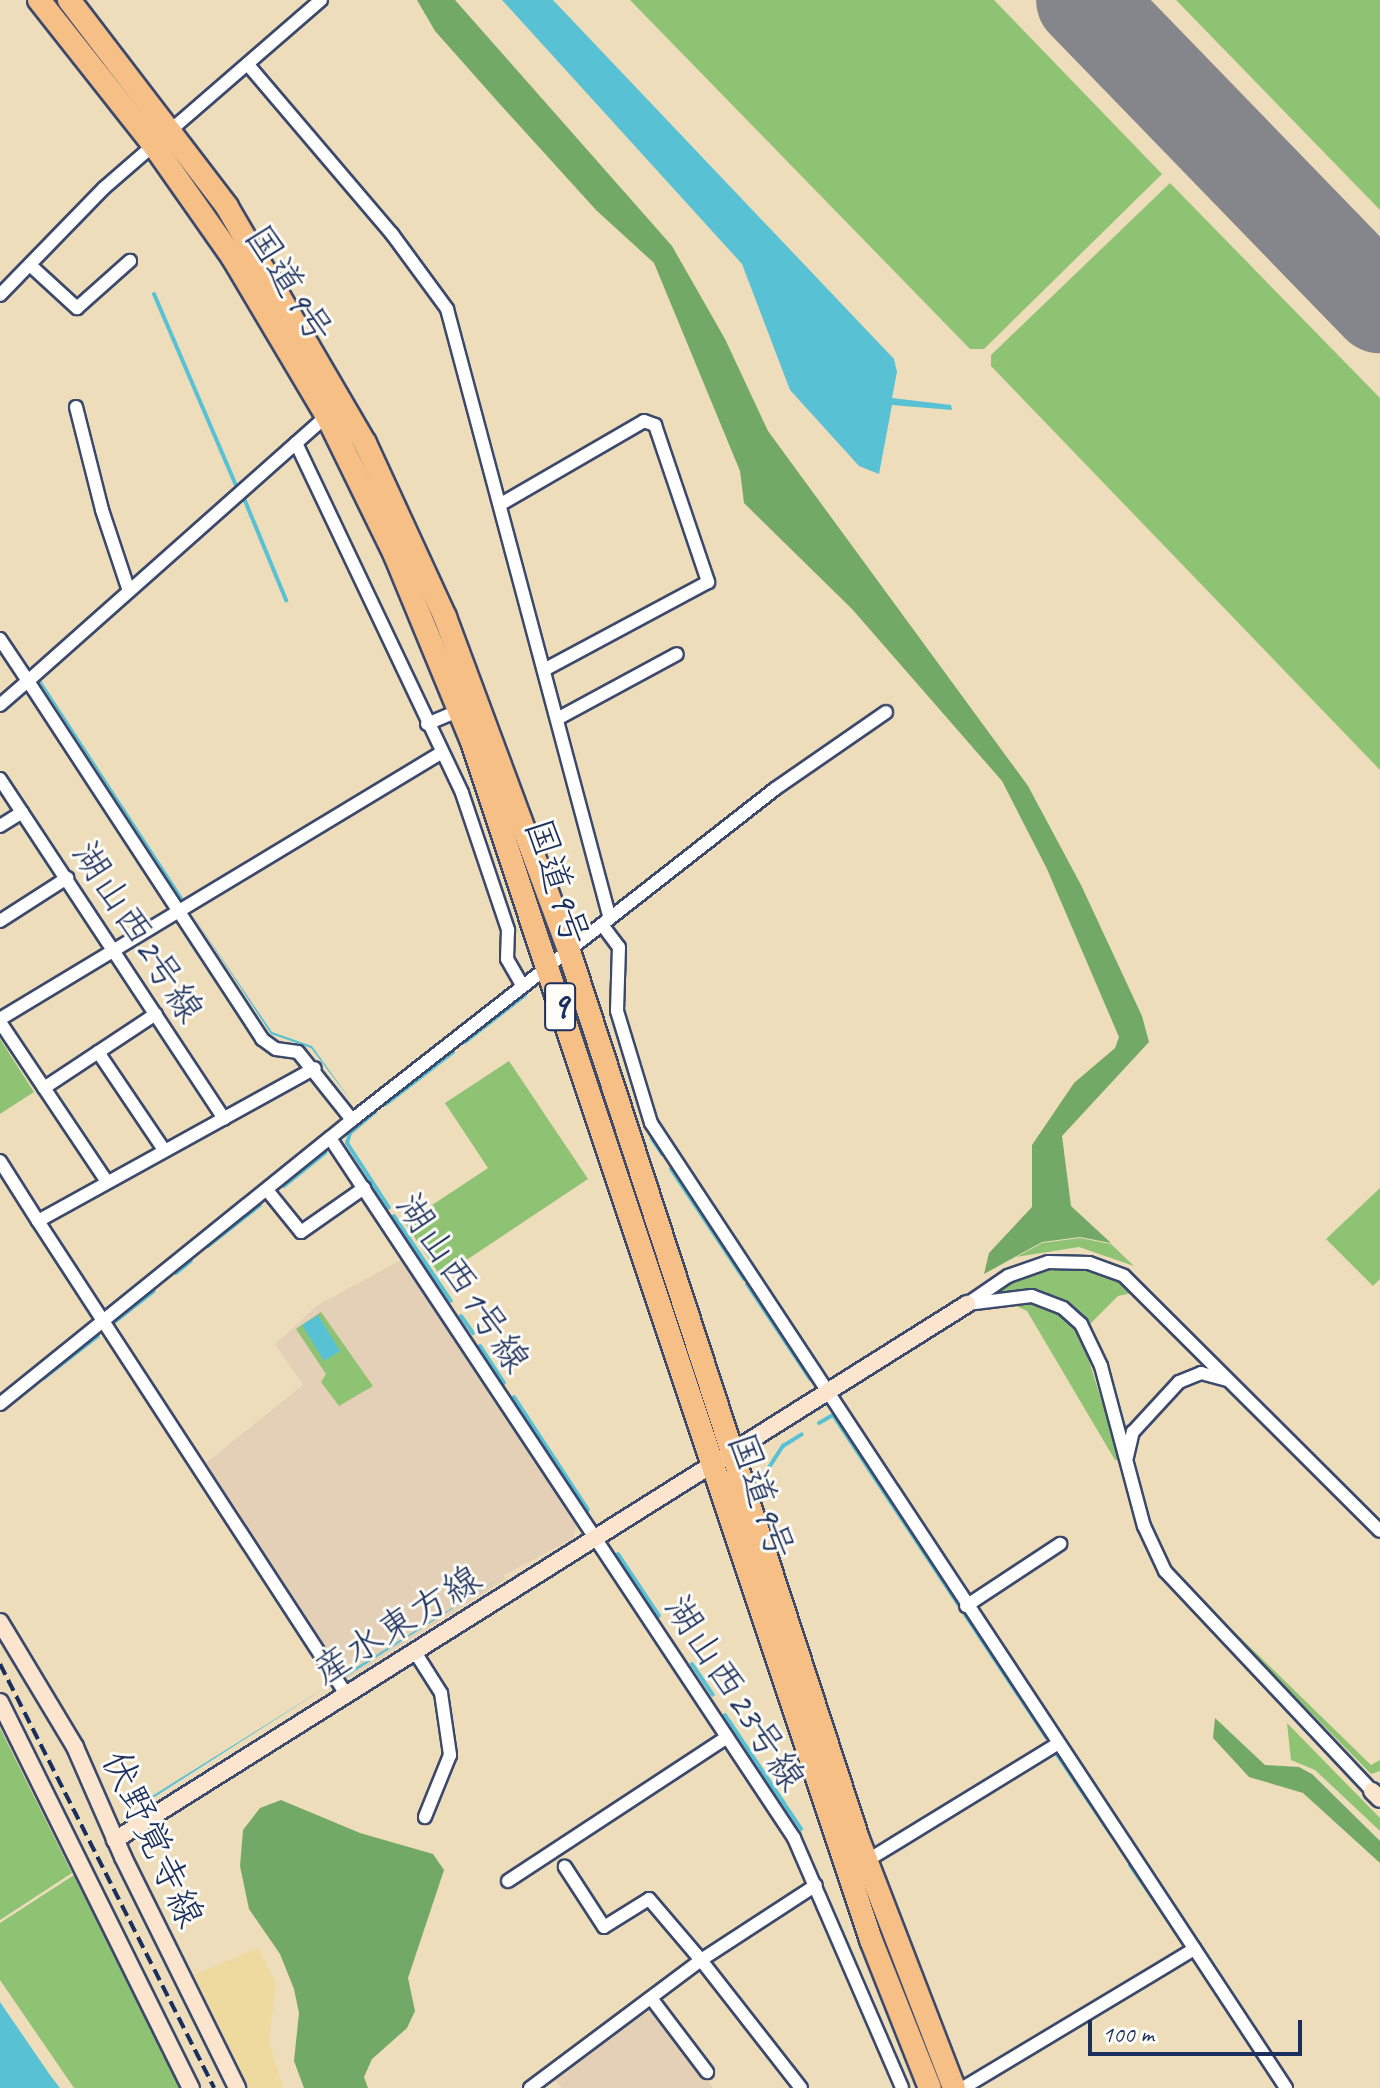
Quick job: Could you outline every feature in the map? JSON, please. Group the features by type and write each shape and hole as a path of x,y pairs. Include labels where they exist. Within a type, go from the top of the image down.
{"highway":[{"name":"国道9号","path":"39,0 155,147 233,258 327,416 395,555 460,710 871,1940 930,2088"},
{"name":"国道9号","path":"69,0 173,132 227,207 365,443 445,617 569,951 868,1860 954,2088"}],"street":[{"path":"0,295 104,188 173,132 321,0"},
{"path":"249,66 392,234 441,299 501,504 606,923 619,947 623,968 617,1011 651,1123 827,1395 1286,2088"},
{"path":"30,265 77,308 130,261"},
{"path":"76,407 102,510 129,591"},
{"path":"0,705 327,416"},
{"path":"501,504 644,421 655,425 708,582 544,670"},
{"path":"296,443 462,793 508,930 507,959 522,985"},
{"path":"0,639 262,1039 276,1049 298,1052 315,1068 352,1120"},
{"path":"557,719 677,654"},
{"path":"427,724 460,710"},
{"path":"0,1404 522,985 606,923 775,789 886,712"},
{"path":"107,1182 0,1020 441,753"},
{"name":"湖山西2号線","path":"0,779 224,1119"},
{"path":"0,826 22,812"},
{"path":"0,921 67,878"},
{"path":"44,1088 156,1014"},
{"path":"98,1052 164,1150"},
{"path":"38,1221 315,1068"},
{"name":"湖山西1号線","path":"330,1138 598,1538"},
{"path":"0,1161 102,1324 346,1694"},
{"path":"267,1190 292,1227 301,1232 364,1188"},
{"path":"967,1304 1031,1266 1089,1263 1132,1282 1380,1531"},
{"path":"967,1304 1032,1296 1076,1319 1096,1352 1154,1553 1168,1575 1376,1795"},
{"name":"産水東方線","path":"115,1840 827,1395 967,1304"},
{"path":"1126,1460 1133,1432 1206,1354"},
{"path":"1179,1382 1208,1373 1236,1384"},
{"name":"湖山西23号線","path":"598,1538 794,1838 902,2088"},
{"path":"966,1606 1060,1544"},
{"name":"伏野覚寺線","path":"0,1622 75,1747 115,1840 237,2088"},
{"path":"415,1652 441,1693 450,1755 425,1817"},
{"path":"0,1702 191,2088"},
{"path":"508,1881 727,1737"},
{"path":"868,1860 1057,1744"},
{"path":"565,1867 604,1927 649,1899 801,2088"},
{"path":"530,2088 701,1960 816,1885"},
{"path":"963,2088 1194,1949"},
{"path":"651,1998 707,2072"}],"shaded area":[{"path":"401,1260 577,1523 573,1539 504,1575 505,1580 344,1681 202,1466 303,1385 275,1344 318,1305"},
{"path":"650,2008 713,2088 562,2088 554,2079"}],"green space":[{"path":"417,0 455,0 672,246 725,339 768,431 1028,786 1081,885 1142,1016 1149,1042 1062,1136 1071,1206 1111,1243 1080,1237 1042,1242 984,1274 989,1253 1032,1207 1032,1145 1074,1083 1115,1048 1119,1037 1047,869 1002,781 852,609 744,503 740,471 654,263 596,210 498,102 435,31"},
{"path":"630,0 994,0 1162,174 984,349 970,349"},
{"path":"1176,0 1380,0 1380,210"},
{"path":"1170,183 1380,398 1380,770 991,366 991,355"},
{"path":"0,1039 34,1092 0,1114"},
{"path":"509,1061 588,1179 441,1277 405,1223 488,1168 445,1103"},
{"path":"1380,1188 1380,1279 1373,1286 1326,1239"},
{"path":"1080,1238 1111,1244 1134,1266 1079,1247 1016,1257 1042,1243"},
{"path":"1072,1265 1103,1272 1136,1292 1118,1296 1089,1325 1073,1306 1041,1291 999,1291 1021,1275"},
{"path":"1025,1301 1058,1312 1081,1335 1120,1460 1115,1460 1027,1311 1010,1303"},
{"path":"321,1312 373,1386 339,1406 321,1382 326,1374 296,1329"},
{"path":"1173,1572 1371,1765 1380,1760 1380,1771 1371,1774"},
{"path":"1215,1718 1265,1765 1299,1767 1312,1774 1380,1841 1380,1863 1303,1793 1249,1777 1213,1738"},
{"path":"1287,1723 1380,1818 1380,1831 1315,1770 1291,1760"},
{"path":"0,1728 72,1873 0,1920"},
{"path":"281,1800 360,1833 433,1854 444,1870 408,1978 415,2011 407,2028 372,2059 364,2077 368,2088 304,2088 294,2061 299,2013 294,1989 280,1954 249,1909 240,1866 243,1830 260,1808"},
{"path":"74,1875 180,2088 74,2088 0,1980 0,1923"}],"sand":[{"path":"258,1948 276,1983 269,2041 283,2088 249,2088 194,1975"}],"water":[{"path":"502,0 553,0 894,359 897,372 892,398 951,405 952,410 892,405 879,474 859,466 790,390 742,264"},
{"path":"40,679 185,901 38,680"},
{"path":"190,911 272,1032 312,1046 352,1102 311,1048 271,1034"},
{"path":"318,1315 340,1351 324,1361 302,1325"},
{"path":"502,1577 344,1678 342,1676"},
{"path":"331,1684 153,1798 135,1804 126,1801 152,1796"},
{"path":"0,2002 50,2075 60,2088 0,2088"}],"waterway":[{"path":"154,294 237,488"},
{"path":"243,496 286,600"},
{"path":"465,1042 525,995"},
{"path":"386,1104 453,1052"},
{"path":"375,1112 350,1133 347,1143 389,1208"},
{"path":"652,1139 662,1154"},
{"path":"284,1186 325,1153"},
{"path":"671,1169 744,1279"},
{"path":"208,1246 260,1205"},
{"path":"394,1216 451,1301"},
{"path":"176,1273 191,1261"},
{"path":"747,1284 810,1379"},
{"path":"112,1324 154,1291"},
{"path":"461,1316 473,1333"},
{"path":"44,1378 98,1336"},
{"path":"480,1346 504,1383"},
{"path":"8,1405 36,1384"},
{"path":"514,1397 588,1510"},
{"path":"819,1423 833,1415 1047,1738"},
{"path":"764,1475 783,1446 802,1434"},
{"path":"618,1554 659,1616"},
{"path":"692,1664 713,1695"},
{"path":"725,1715 801,1829"},
{"path":"1056,1753 1112,1836"},
{"path":"1130,1865 1184,1944"}],"runway":[{"path":"1084,0 1380,305"}],"railway":[{"path":"0,1664 214,2088"}]}
